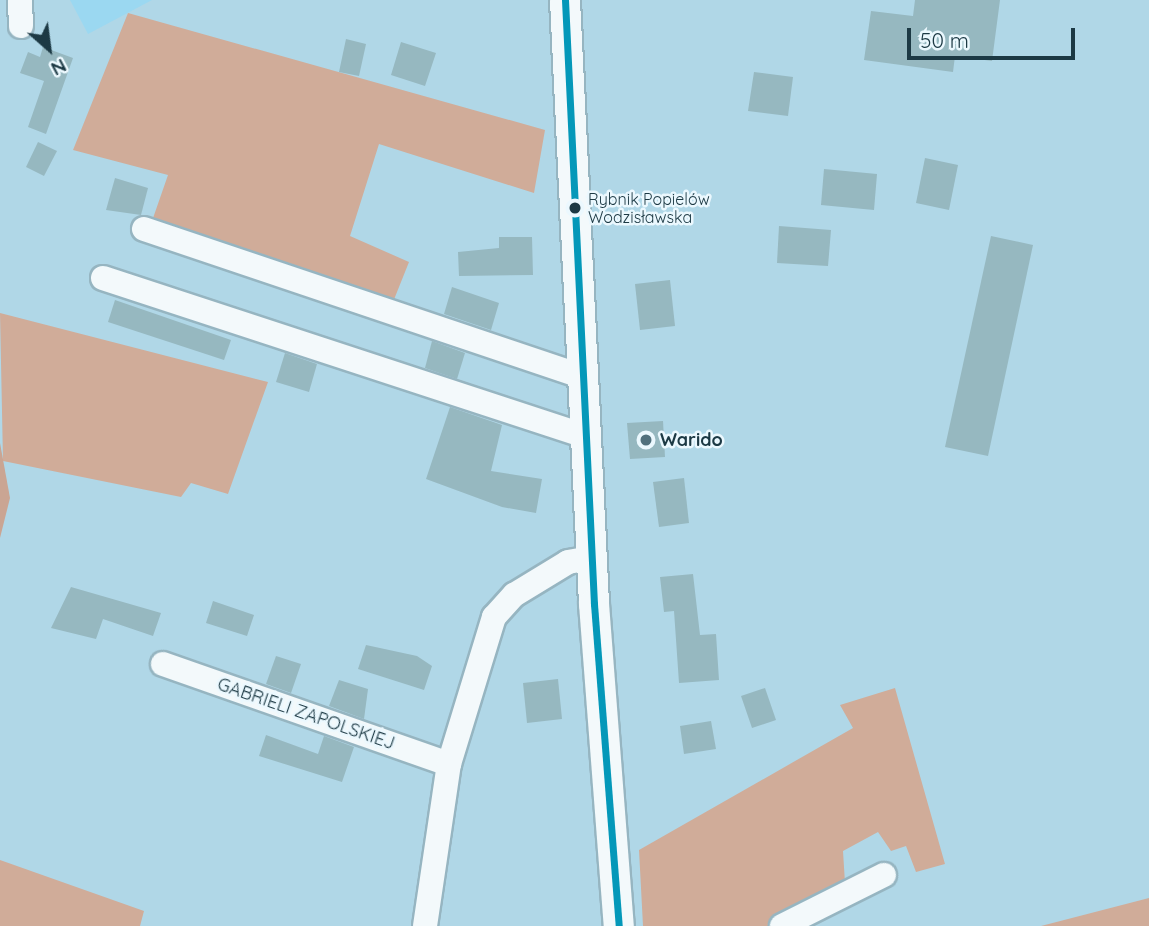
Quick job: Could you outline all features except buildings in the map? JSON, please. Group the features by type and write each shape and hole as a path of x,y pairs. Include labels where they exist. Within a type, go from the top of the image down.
{"main road":[{"path":"565,0 591,558 619,926"}],"street":[{"path":"20,0 21,26"},
{"path":"144,229 582,376"},
{"path":"103,278 585,436"},
{"path":"425,926 449,764 494,617 514,594 568,562 591,558"},
{"name":"GABRIELI ZAPOLSKIEJ","path":"163,664 449,764"},
{"path":"782,926 884,875"}],"shaded area":[{"path":"70,0 152,0 88,34"},
{"path":"128,13 545,130 534,193 379,144 350,236 409,262 393,302 152,221 168,175 73,150"},
{"path":"0,313 268,382 228,494 191,483 181,497 3,461"},
{"path":"0,443 10,498 0,538"},
{"path":"895,688 945,864 916,872 906,846 891,851 878,832 843,851 845,883 770,926 643,926 639,850 853,728 840,705"},
{"path":"0,860 144,911 140,926 0,926"},
{"path":"1149,898 1149,926 1041,926"}],"transit line":[{"path":"565,0 594,604 619,926"}],"place":[{"name":"Rybnik Popielów Wodzisławska","path":"575,208"},
{"name":"Warido","path":"646,440"}]}
